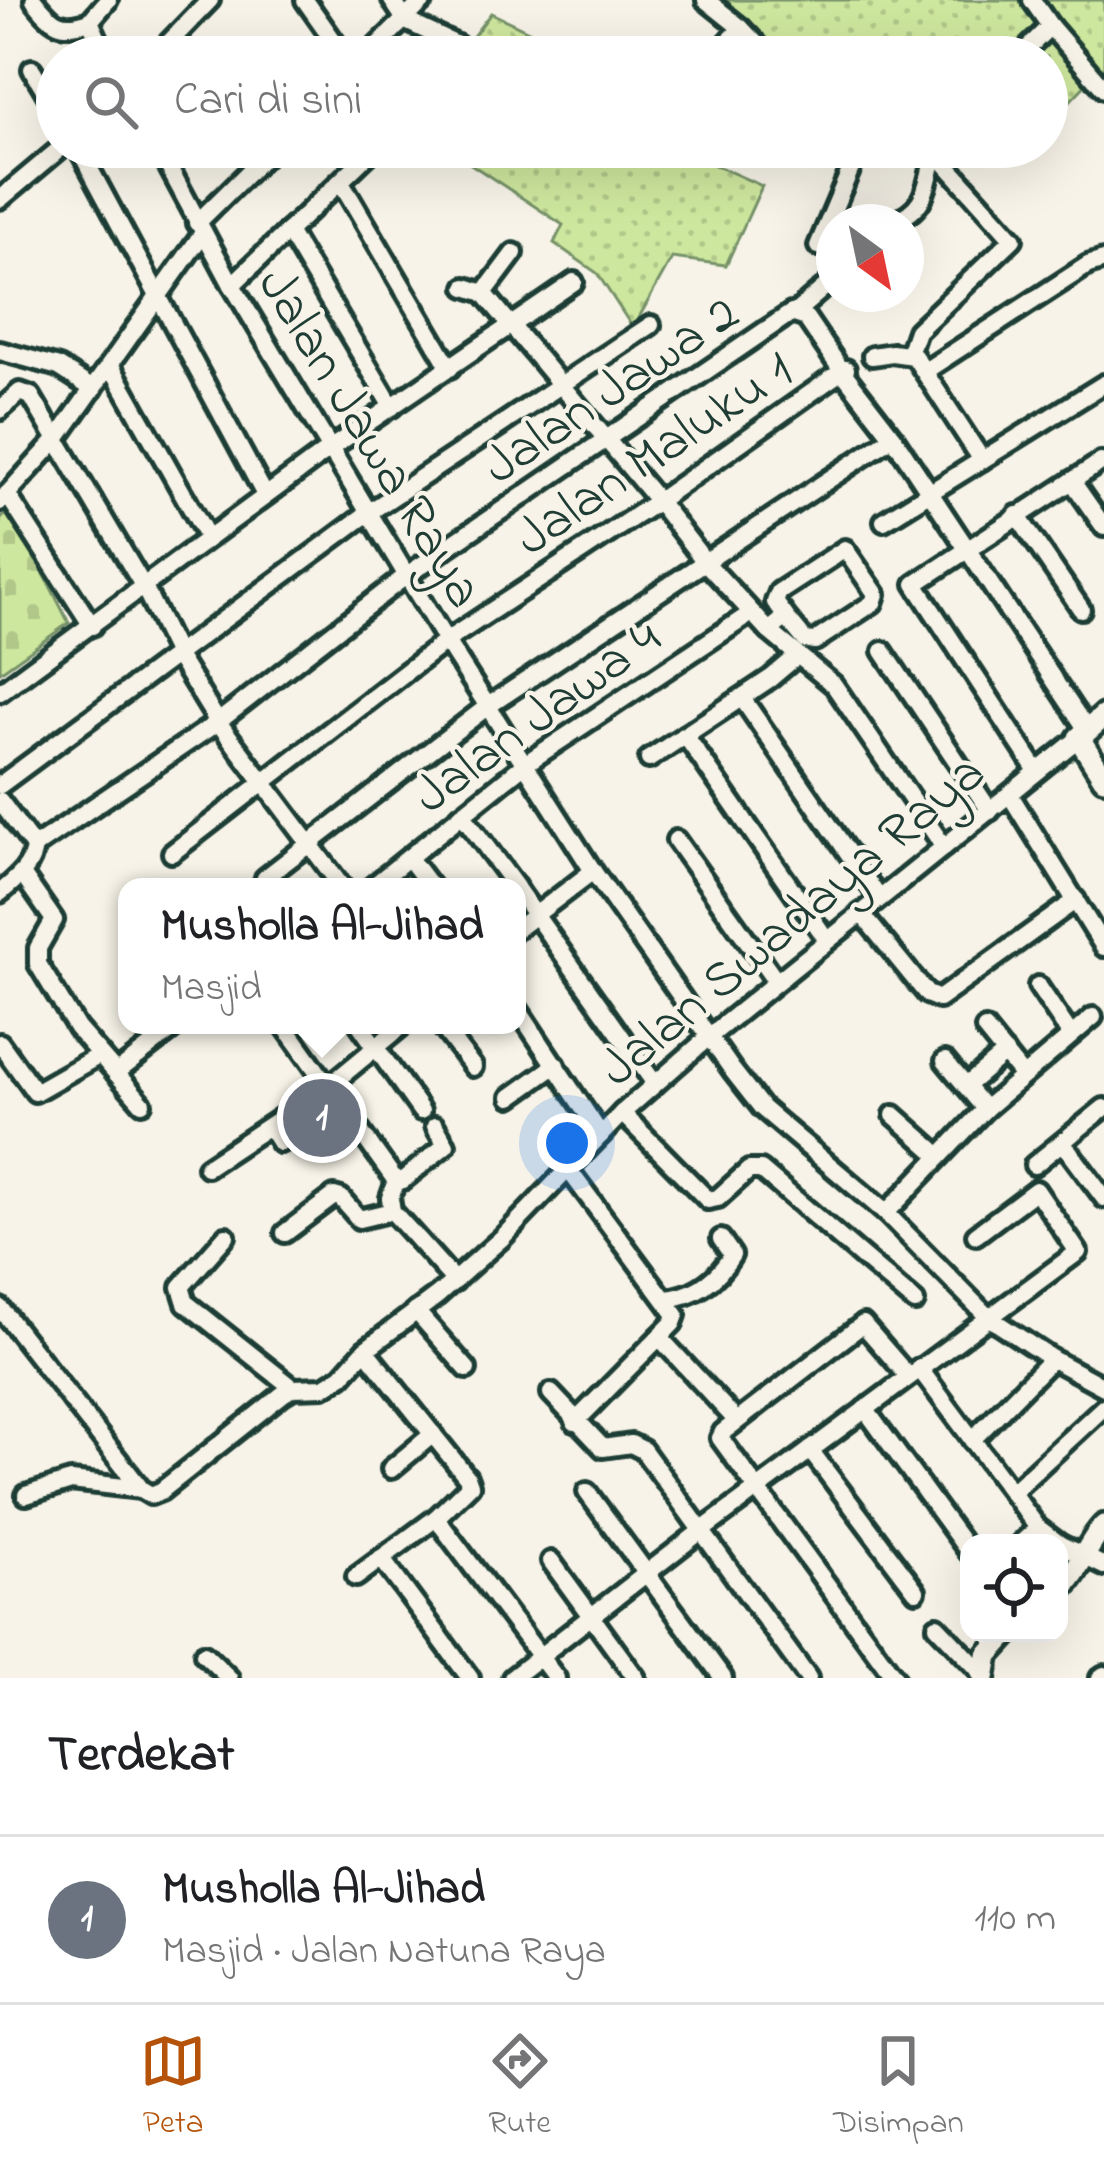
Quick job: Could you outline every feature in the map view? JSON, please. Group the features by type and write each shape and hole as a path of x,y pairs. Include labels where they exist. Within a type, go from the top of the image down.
{"street":[{"path":"34,0 61,27 97,7"},
{"path":"175,36 210,0"},
{"path":"305,0 331,36"},
{"path":"392,0 406,21 438,36"},
{"path":"389,36 424,0"},
{"path":"706,0 749,36"},
{"path":"1032,0 1059,36"},
{"path":"1040,36 1050,26"},
{"path":"734,36 741,28"},
{"path":"1068,47 1104,89"},
{"path":"32,69 36,76"},
{"path":"0,200 37,168"},
{"path":"88,168 265,495"},
{"name":"Jalan Jawa Raya","path":"171,168 232,285 403,579 593,871 733,1071 762,1108 886,1213 988,1317 1104,1387"},
{"path":"92,626 4,498 58,439 158,299 200,228 255,168"},
{"path":"232,285 354,168"},
{"path":"836,204 851,168"},
{"path":"920,204 931,168"},
{"path":"909,354 913,338 930,317 1013,239 952,168"},
{"path":"340,182 450,368"},
{"path":"288,231 392,407"},
{"path":"484,293 514,253"},
{"path":"925,370 1088,265 1104,260"},
{"path":"0,692 328,450 574,282"},
{"path":"466,287 484,293 751,614 834,685 944,847"},
{"path":"796,312 816,295"},
{"name":"Jalan Jawa 2","path":"39,844 218,722 403,579 796,312 806,318 844,370"},
{"path":"0,785 368,513 651,325"},
{"path":"0,352 59,367 93,389"},
{"path":"872,356 909,354 925,370 982,460"},
{"path":"110,366 208,538"},
{"name":"Jalan Maluku 1","path":"172,853 446,640 658,501 844,370 1090,728"},
{"path":"884,520 1104,384"},
{"path":"0,410 16,395 26,393 58,439 218,722 336,878"},
{"path":"271,878 488,706 893,437"},
{"path":"1037,771 916,584 1100,462"},
{"path":"1072,481 1104,527"},
{"path":"1017,515 1081,609"},
{"path":"844,549 876,593 872,602 815,641 806,640 786,617 775,602 779,592 844,549"},
{"name":"Jalan Jawa 4","path":"384,878 525,764 751,614"},
{"path":"769,632 786,617"},
{"path":"883,651 987,806"},
{"path":"649,759 797,656"},
{"path":"742,698 875,892"},
{"path":"1090,728 1104,778"},
{"name":"Jalan Swadaya Raya","path":"143,1491 161,1491 293,1388 332,1383 365,1350 455,1280 622,1113 771,975 862,913 875,892 944,847 987,806 1010,795 1090,728"},
{"path":"685,735 824,935"},
{"path":"1010,795 1104,947"},
{"path":"0,801 39,844 22,874 0,893"},
{"path":"463,814 509,878"},
{"path":"676,840 771,975"},
{"path":"410,858 424,878"},
{"path":"526,922 593,871"},
{"path":"22,874 54,920 38,949 38,964 98,1056 142,1103"},
{"path":"862,913 927,994 939,998 1076,900"},
{"path":"526,902 655,1084"},
{"path":"1038,986 1071,1035"},
{"path":"886,1213 985,1108 1093,1017"},
{"path":"526,1021 601,1135"},
{"path":"985,1029 1022,1075"},
{"path":"116,1073 166,1034"},
{"path":"290,1034 396,1181"},
{"path":"367,1034 422,1111"},
{"path":"207,1167 275,1135 392,1034"},
{"path":"448,1034 473,1067"},
{"path":"0,1043 34,1092 98,1056"},
{"path":"966,1086 1005,1053"},
{"path":"945,1061 985,1108"},
{"path":"511,1097 556,1065"},
{"path":"1034,1166 1104,1108"},
{"path":"622,1113 708,1199 718,1198 749,1170 761,1170 915,1302"},
{"path":"894,1114 940,1156"},
{"path":"396,1181 446,1142 435,1126"},
{"path":"1063,1143 1104,1198"},
{"path":"568,1169 676,1315 575,1422"},
{"path":"396,1181 390,1198 392,1211 455,1280"},
{"path":"512,1678 700,1531 1078,1252 1036,1190 976,1235"},
{"path":"285,1233 336,1196 359,1219 392,1211"},
{"path":"226,1236 181,1294 185,1303 293,1388"},
{"path":"666,1299 696,1292 724,1268 732,1255 722,1238"},
{"path":"0,1308 143,1491"},
{"path":"416,1311 467,1369"},
{"path":"896,1678 720,1438 737,1421 863,1324 914,1372 1046,1534"},
{"path":"659,1336 737,1421"},
{"path":"356,1577 436,1518 470,1485 365,1350"},
{"path":"972,1440 1052,1359"},
{"path":"551,1393 603,1448 638,1445 808,1678"},
{"path":"1012,1492 1104,1407"},
{"path":"865,1409 960,1540"},
{"path":"392,1469 433,1434"},
{"path":"810,1450 916,1591"},
{"path":"26,1495 89,1480 143,1491"},
{"path":"587,1492 723,1678"},
{"path":"436,1518 556,1678"},
{"path":"1068,1582 1093,1561 1104,1526"},
{"path":"1031,1534 1038,1528"},
{"path":"381,1558 470,1678"},
{"path":"551,1562 636,1678"},
{"path":"937,1626 984,1676"},
{"path":"984,1676 988,1655 1000,1642"},
{"path":"204,1654 230,1678"}],"green space":[{"path":"727,0 1104,0 1104,80 1095,75 1068,101 1068,36 748,35"},
{"path":"491,13 539,36 473,36"},
{"path":"477,168 721,168 762,186 726,265 672,258 633,328 597,273 554,243 563,225"},
{"path":"11,509 69,623 0,672 0,520"}],"place":[{"name":"Musholla Al-Jihad","path":"322,1118"}]}
